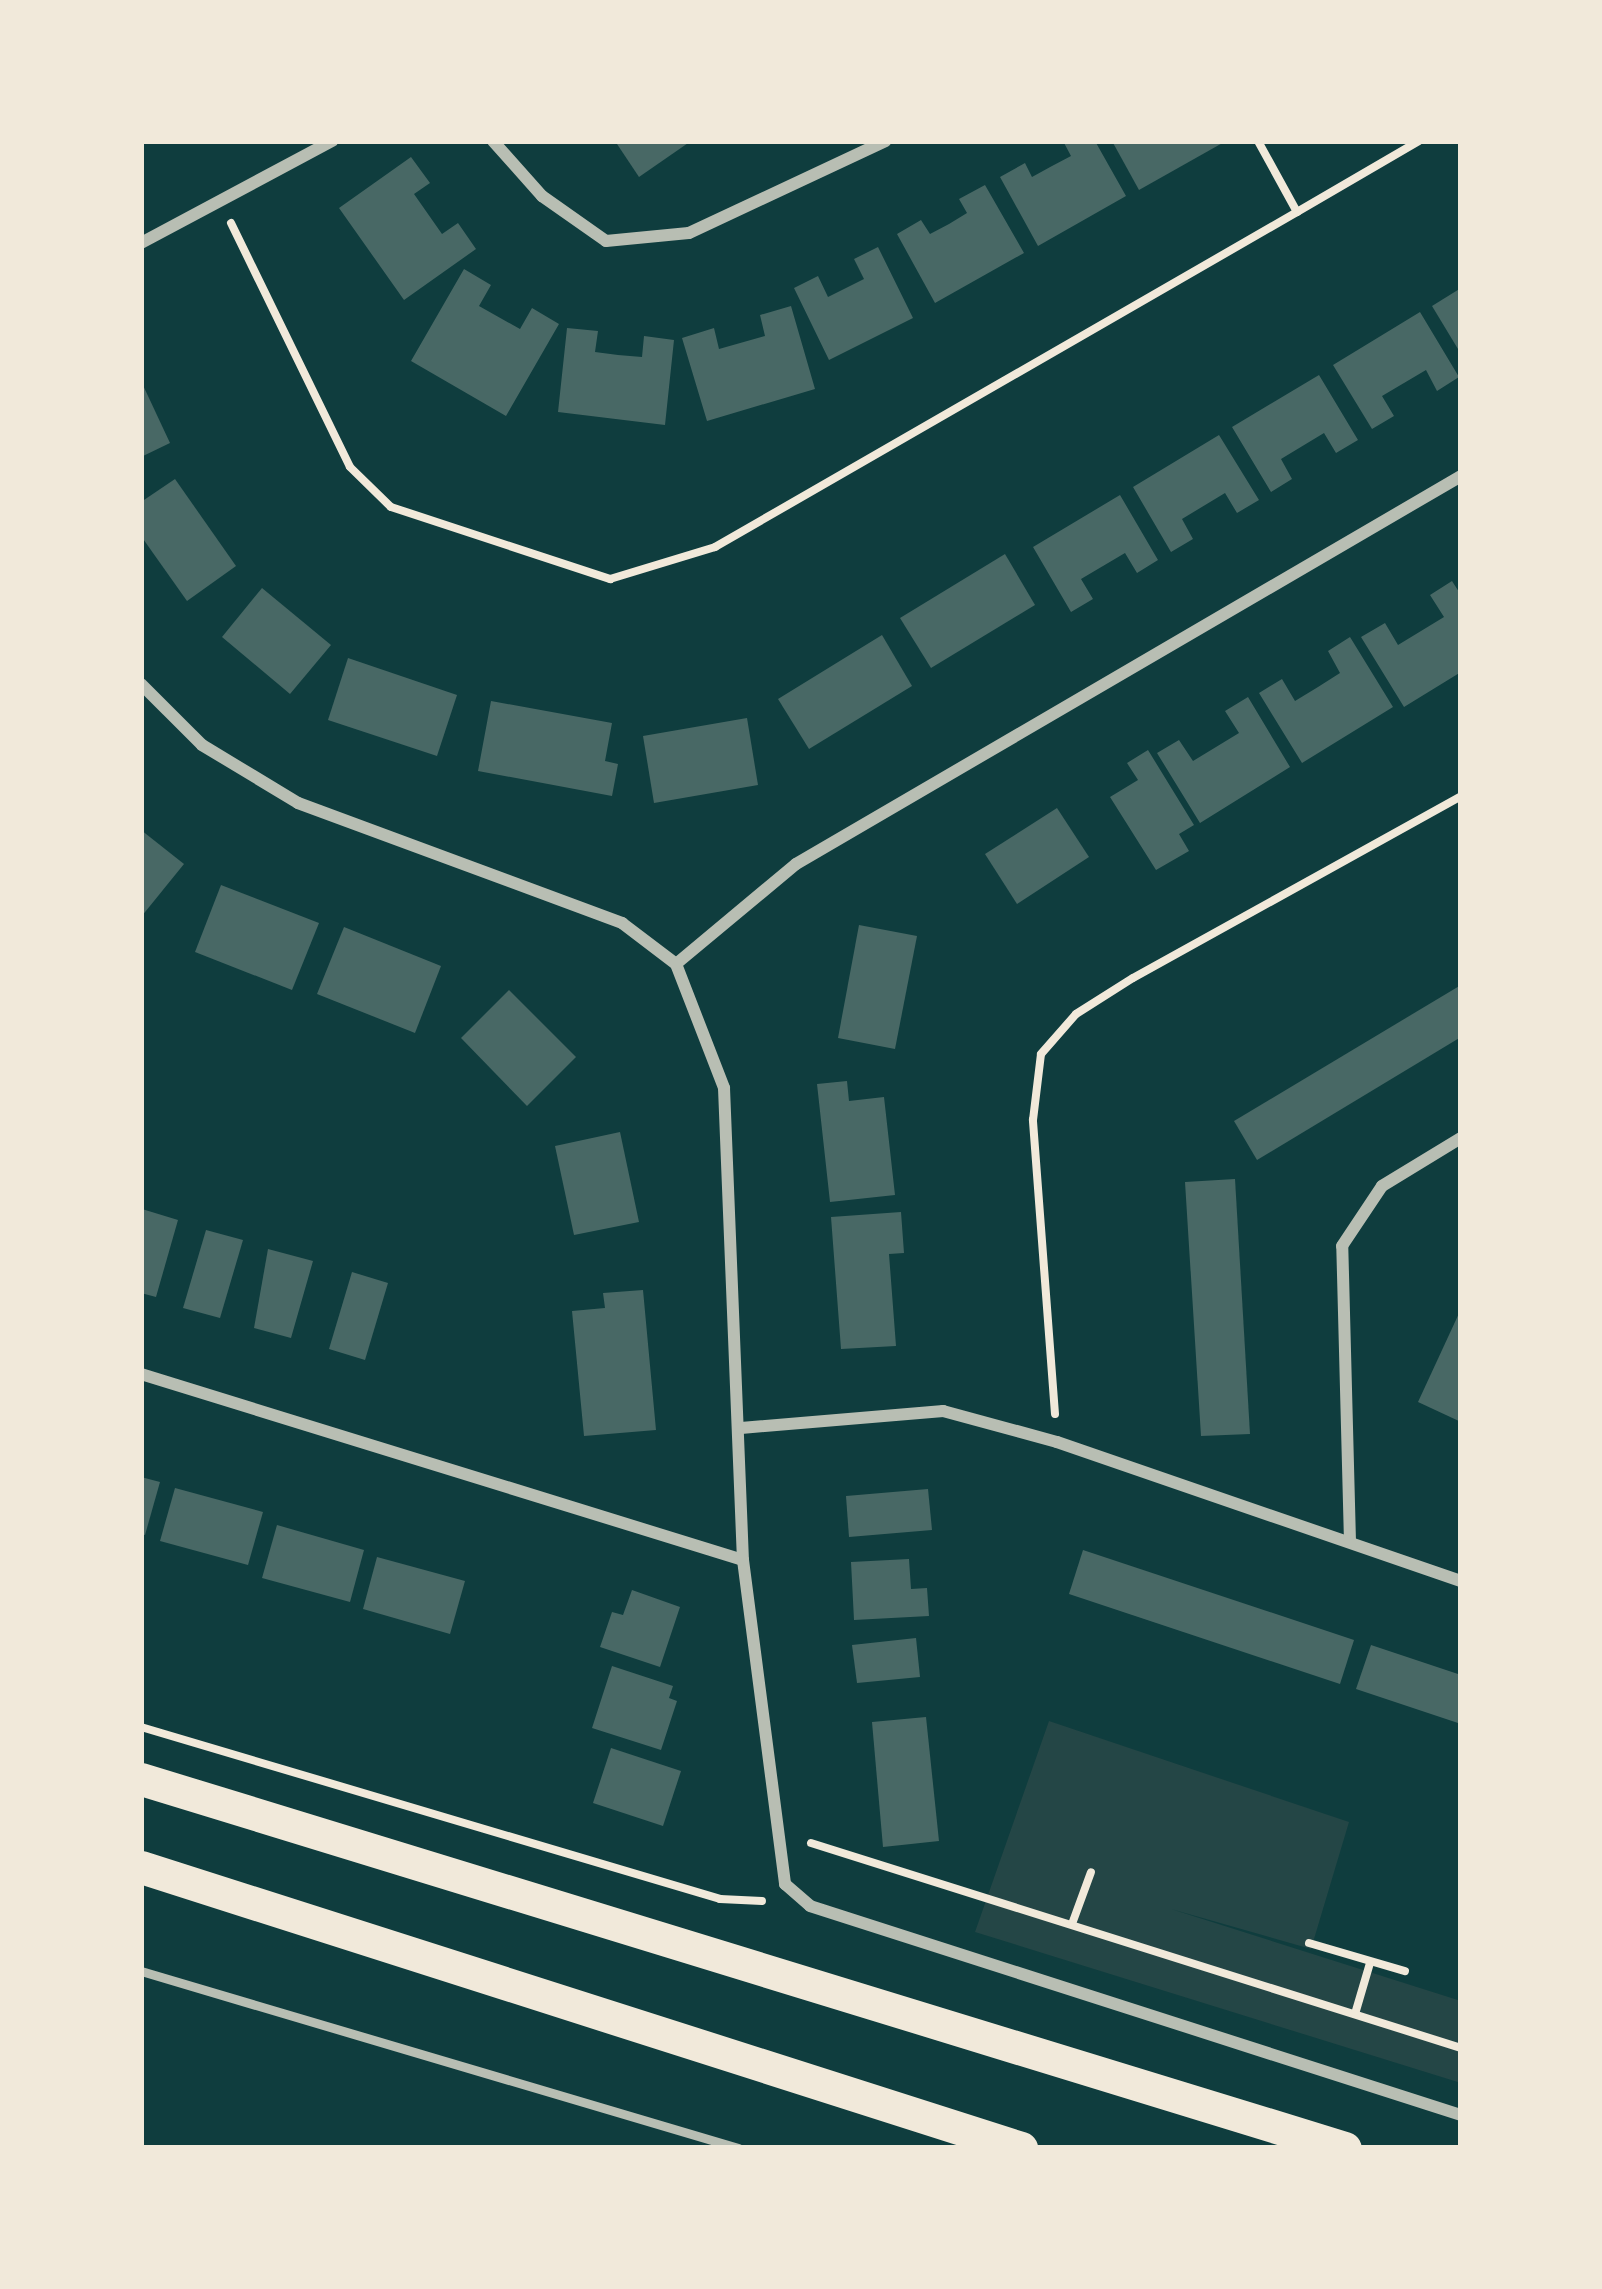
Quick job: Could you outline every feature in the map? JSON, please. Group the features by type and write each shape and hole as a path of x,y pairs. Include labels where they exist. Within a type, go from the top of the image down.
{"highway":[{"path":"141,1779 1345,2148"},
{"path":"141,1867 1021,2148"}],"street":[{"path":"141,243 332,141"},
{"path":"494,141 542,196 606,242 689,233 885,141"},
{"path":"676,964 796,864 1461,476"},
{"path":"141,684 202,745 298,803 622,923 676,964 724,1088 742,1428 743,1560 785,1884 810,1906 1461,2115"},
{"path":"1350,1542 1342,1246 1382,1186 1461,1138"},
{"path":"141,1375 743,1560"},
{"path":"742,1428 943,1411 1057,1442 1461,1581"}],"lane":[{"path":"141,1971 738,2148"}],"path":[{"path":"1258,141 1297,212"},
{"path":"220,201 350,467 391,507 610,579 716,547 1419,141"},
{"path":"1057,1442 1033,1120 1041,1054 1076,1014 1133,978 1461,796"},
{"path":"141,1727 720,1899 760,1902 785,1884"},
{"path":"775,1832 1461,2048"},
{"path":"1072,1924 1091,1871"},
{"path":"1309,1943 1405,1971"},
{"path":"1355,2014 1370,1963"}],"shaded area":[{"path":"1049,1721 1349,1822 1311,1949 1171,1909 1461,2001 1461,2083 975,1932"}],"building":[{"path":"615,141 691,141 639,177"},
{"path":"1063,141 1095,141 1126,196 1038,246 1000,177 1025,163 1032,177 1071,156"},
{"path":"1112,141 1226,141 1139,190"},
{"path":"411,157 430,183 414,194 442,234 458,223 476,249 404,300 339,208"},
{"path":"985,185 1024,253 935,303 897,234 921,220 930,234 949,224 967,213 959,199"},
{"path":"878,247 913,318 829,360 794,288 818,276 828,297 864,279 854,259"},
{"path":"464,269 491,285 479,306 520,329 532,308 559,324 506,416 411,361"},
{"path":"1461,288 1461,354 1432,306"},
{"path":"791,306 815,389 707,421 682,338 714,328 719,349 765,336 760,315"},
{"path":"1420,312 1459,377 1437,391 1426,370 1382,396 1394,416 1372,429 1333,365"},
{"path":"567,328 598,331 595,352 618,355 642,357 644,336 674,340 665,425 558,412"},
{"path":"1319,375 1358,440 1336,453 1324,433 1281,459 1292,479 1271,492 1232,427"},
{"path":"141,381 170,443 141,457"},
{"path":"1219,435 1259,500 1237,513 1225,493 1182,519 1193,539 1171,552 1133,487"},
{"path":"175,479 236,566 187,601 141,536 141,502"},
{"path":"1120,495 1158,560 1137,573 1125,553 1081,579 1093,599 1071,612 1033,547"},
{"path":"1005,554 1035,605 931,668 900,618"},
{"path":"1452,581 1461,595 1461,672 1404,707 1361,637 1385,623 1398,645 1444,617 1430,595"},
{"path":"262,588 331,645 290,694 222,637"},
{"path":"882,635 912,686 809,749 778,699"},
{"path":"1350,637 1393,707 1302,763 1259,693 1282,679 1295,701 1318,687 1340,673 1328,651"},
{"path":"348,658 457,695 437,756 328,720"},
{"path":"1248,697 1290,767 1200,823 1157,753 1179,740 1193,761 1239,733 1225,711"},
{"path":"491,701 612,723 605,761 618,764 612,796 478,771"},
{"path":"747,718 758,785 654,803 643,736"},
{"path":"1148,750 1194,825 1179,834 1189,851 1156,870 1110,797 1138,780 1127,763"},
{"path":"1057,808 1089,857 1017,904 985,854"},
{"path":"141,830 184,864 141,917"},
{"path":"221,885 319,923 292,990 195,952"},
{"path":"859,925 917,936 895,1049 838,1038"},
{"path":"344,927 441,966 415,1033 317,994"},
{"path":"1461,985 1461,1037 1257,1160 1234,1121"},
{"path":"509,990 576,1057 527,1106 461,1038"},
{"path":"847,1081 849,1101 884,1097 895,1195 830,1202 817,1084"},
{"path":"620,1132 639,1222 574,1235 555,1146"},
{"path":"1235,1179 1250,1434 1201,1436 1185,1182"},
{"path":"142,1209 178,1220 156,1297 141,1293"},
{"path":"901,1212 904,1253 889,1254 896,1346 841,1349 831,1217"},
{"path":"206,1230 243,1240 220,1318 183,1308"},
{"path":"268,1249 313,1261 291,1338 254,1328"},
{"path":"352,1272 388,1283 365,1360 329,1349"},
{"path":"643,1290 656,1430 584,1436 572,1311 605,1308 603,1293"},
{"path":"1461,1309 1461,1422 1418,1402"},
{"path":"141,1477 160,1482 145,1535 141,1534"},
{"path":"175,1488 263,1512 248,1565 160,1541"},
{"path":"928,1489 932,1530 849,1537 846,1496"},
{"path":"277,1525 364,1550 350,1602 262,1578"},
{"path":"1083,1550 1354,1640 1340,1684 1069,1594"},
{"path":"377,1557 465,1581 450,1634 363,1609"},
{"path":"909,1559 911,1589 927,1588 929,1616 854,1620 851,1562"},
{"path":"632,1590 680,1607 660,1667 600,1647 612,1612 623,1615"},
{"path":"916,1638 920,1677 857,1683 852,1645"},
{"path":"1371,1645 1461,1675 1461,1724 1356,1689"},
{"path":"612,1666 673,1686 669,1698 677,1701 661,1750 592,1728"},
{"path":"926,1717 939,1841 883,1847 872,1722"},
{"path":"611,1748 681,1771 663,1826 593,1803"}]}
